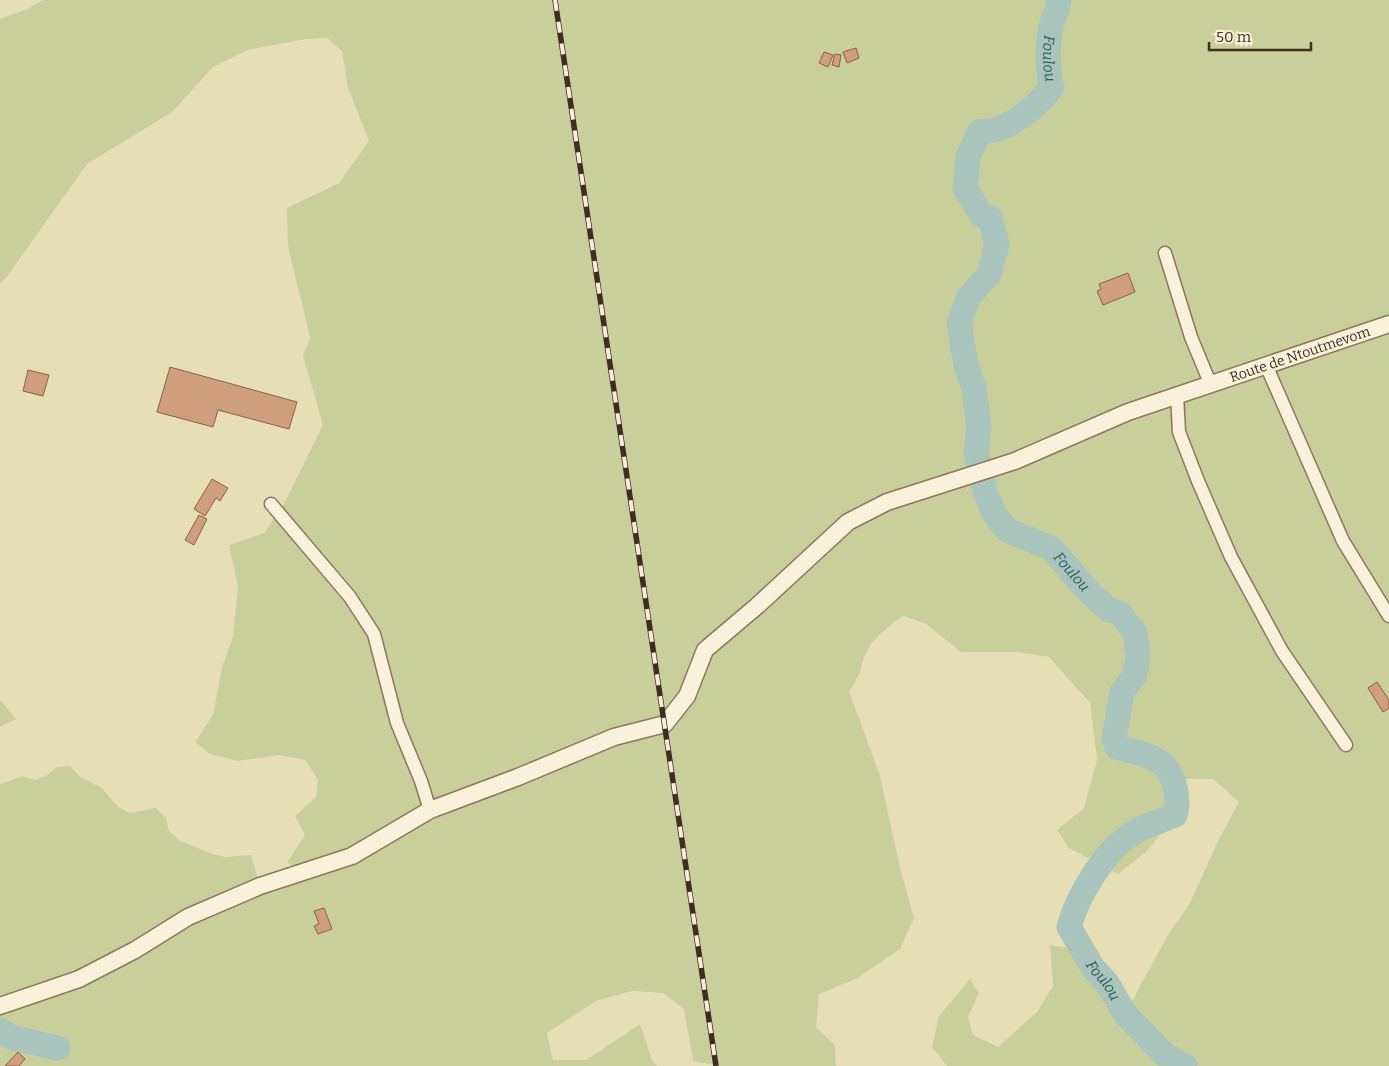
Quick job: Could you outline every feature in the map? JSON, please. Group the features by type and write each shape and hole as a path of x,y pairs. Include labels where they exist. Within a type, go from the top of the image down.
{"street":[{"path":"1165,253 1191,337 1210,383"},
{"name":"Route de Ntoutmevom","path":"0,1006 79,979 135,950 188,917 260,886 352,856 430,810 518,777 614,736 665,724 687,696 705,650 848,522 887,502 1015,461 1128,412 1389,324"},
{"path":"1266,365 1343,541 1389,616"},
{"path":"1177,395 1178,432 1231,557 1282,651 1346,745"},
{"path":"271,504 350,597 374,634 397,723 421,781 430,810"}],"shaded area":[{"path":"0,0 43,0 29,8 0,19"},
{"path":"327,38 342,51 348,88 369,142 339,183 287,208 288,246 310,338 303,356 323,425 284,504 264,533 229,545 238,587 233,636 222,667 213,715 195,742 238,761 279,755 305,760 318,780 316,798 295,816 305,835 287,862 301,874 260,886 251,855 225,857 212,854 179,840 169,831 166,818 157,808 130,813 118,807 102,788 79,776 70,766 57,767 47,775 34,780 22,776 0,784 0,727 16,719 0,700 0,283 6,278 87,164 172,112 213,67 248,50 306,39"},
{"path":"903,616 926,624 961,652 1017,652 1049,657 1090,703 1097,760 1084,808 1057,830 1069,848 1090,858 1178,806 1174,779 1213,779 1239,802 1218,841 1190,903 1166,938 1125,1014 1107,983 1093,968 1082,950 1050,946 1053,986 1037,1012 998,1047 973,1035 968,1017 979,993 970,979 932,1047 947,1066 836,1066 835,1045 816,1027 819,994 856,979 914,919 900,868 880,776 849,691 855,685 867,652 883,631"},
{"path":"632,991 663,993 684,1009 693,1061 720,1066 657,1066 652,1060 640,1024 586,1060 553,1061 547,1033 596,1001"}],"green space":[{"path":"43,0 1389,0 1389,1066 947,1066 932,1047 939,1016 970,979 979,993 968,1017 973,1035 998,1047 1037,1012 1053,986 1050,945 1082,950 1093,968 1107,983 1125,1014 1166,938 1190,903 1218,841 1239,802 1213,779 1174,779 1178,806 1175,815 1147,851 1118,874 1069,848 1057,830 1084,808 1097,760 1090,703 1049,657 1017,652 961,652 926,624 903,616 878,636 870,646 858,677 849,691 880,776 900,868 914,918 900,949 856,979 819,994 816,1027 835,1045 836,1066 720,1066 693,1061 684,1009 663,993 632,991 596,1001 547,1033 553,1060 586,1060 640,1024 652,1060 657,1066 0,1066 0,784 22,776 35,780 47,775 57,767 70,766 79,776 102,788 118,807 130,813 156,808 166,818 169,831 179,840 212,854 225,857 251,855 258,879 300,873 287,862 305,835 295,816 316,797 318,780 305,760 279,755 238,761 210,754 195,742 213,715 222,667 233,636 238,587 229,545 264,533 284,504 323,425 303,356 310,338 288,246 287,208 339,183 369,141 348,88 342,51 327,38 306,39 248,50 213,67 172,112 87,164 6,278 0,283 0,19 29,8"},
{"path":"0,700 16,719 0,727"}],"building":[{"path":"856,48 859,58 847,63 843,52"},
{"path":"824,52 833,55 828,67 819,63"},
{"path":"835,54 841,55 839,67 832,65"},
{"path":"1128,273 1135,292 1103,305 1097,291 1101,289 1099,284"},
{"path":"170,367 297,402 289,429 218,410 213,427 157,412"},
{"path":"28,370 49,375 43,396 23,391"},
{"path":"212,479 228,488 220,501 216,498 205,516 194,509"},
{"path":"199,515 207,519 194,545 185,540"},
{"path":"1377,682 1389,700 1389,708 1383,712 1368,688"},
{"path":"324,908 332,929 318,934 314,926 319,924 314,911"},
{"path":"18,1052 25,1059 19,1066 5,1066"}],"waterway":[{"name":"Foulou","path":"1059,0 1051,27 1049,42 1048,65 1052,87 1035,106 1021,117 999,129 979,132 968,157 965,188 982,216 990,218 997,244 989,274 968,298 959,324 966,365 974,389 979,426 976,454 986,494 994,514 1007,530 1051,548 1090,593 1109,610 1120,613 1135,633 1138,656 1135,675 1122,692 1114,739 1117,747 1156,759 1163,764 1173,780 1176,792 1176,812 1175,815 1133,833 1112,851 1102,862 1086,888 1069,927 1093,968 1107,983 1125,1014 1165,1055 1185,1066"},
{"path":"0,1030 13,1038 58,1048"}],"railway":[{"path":"555,0 716,1066"}]}
